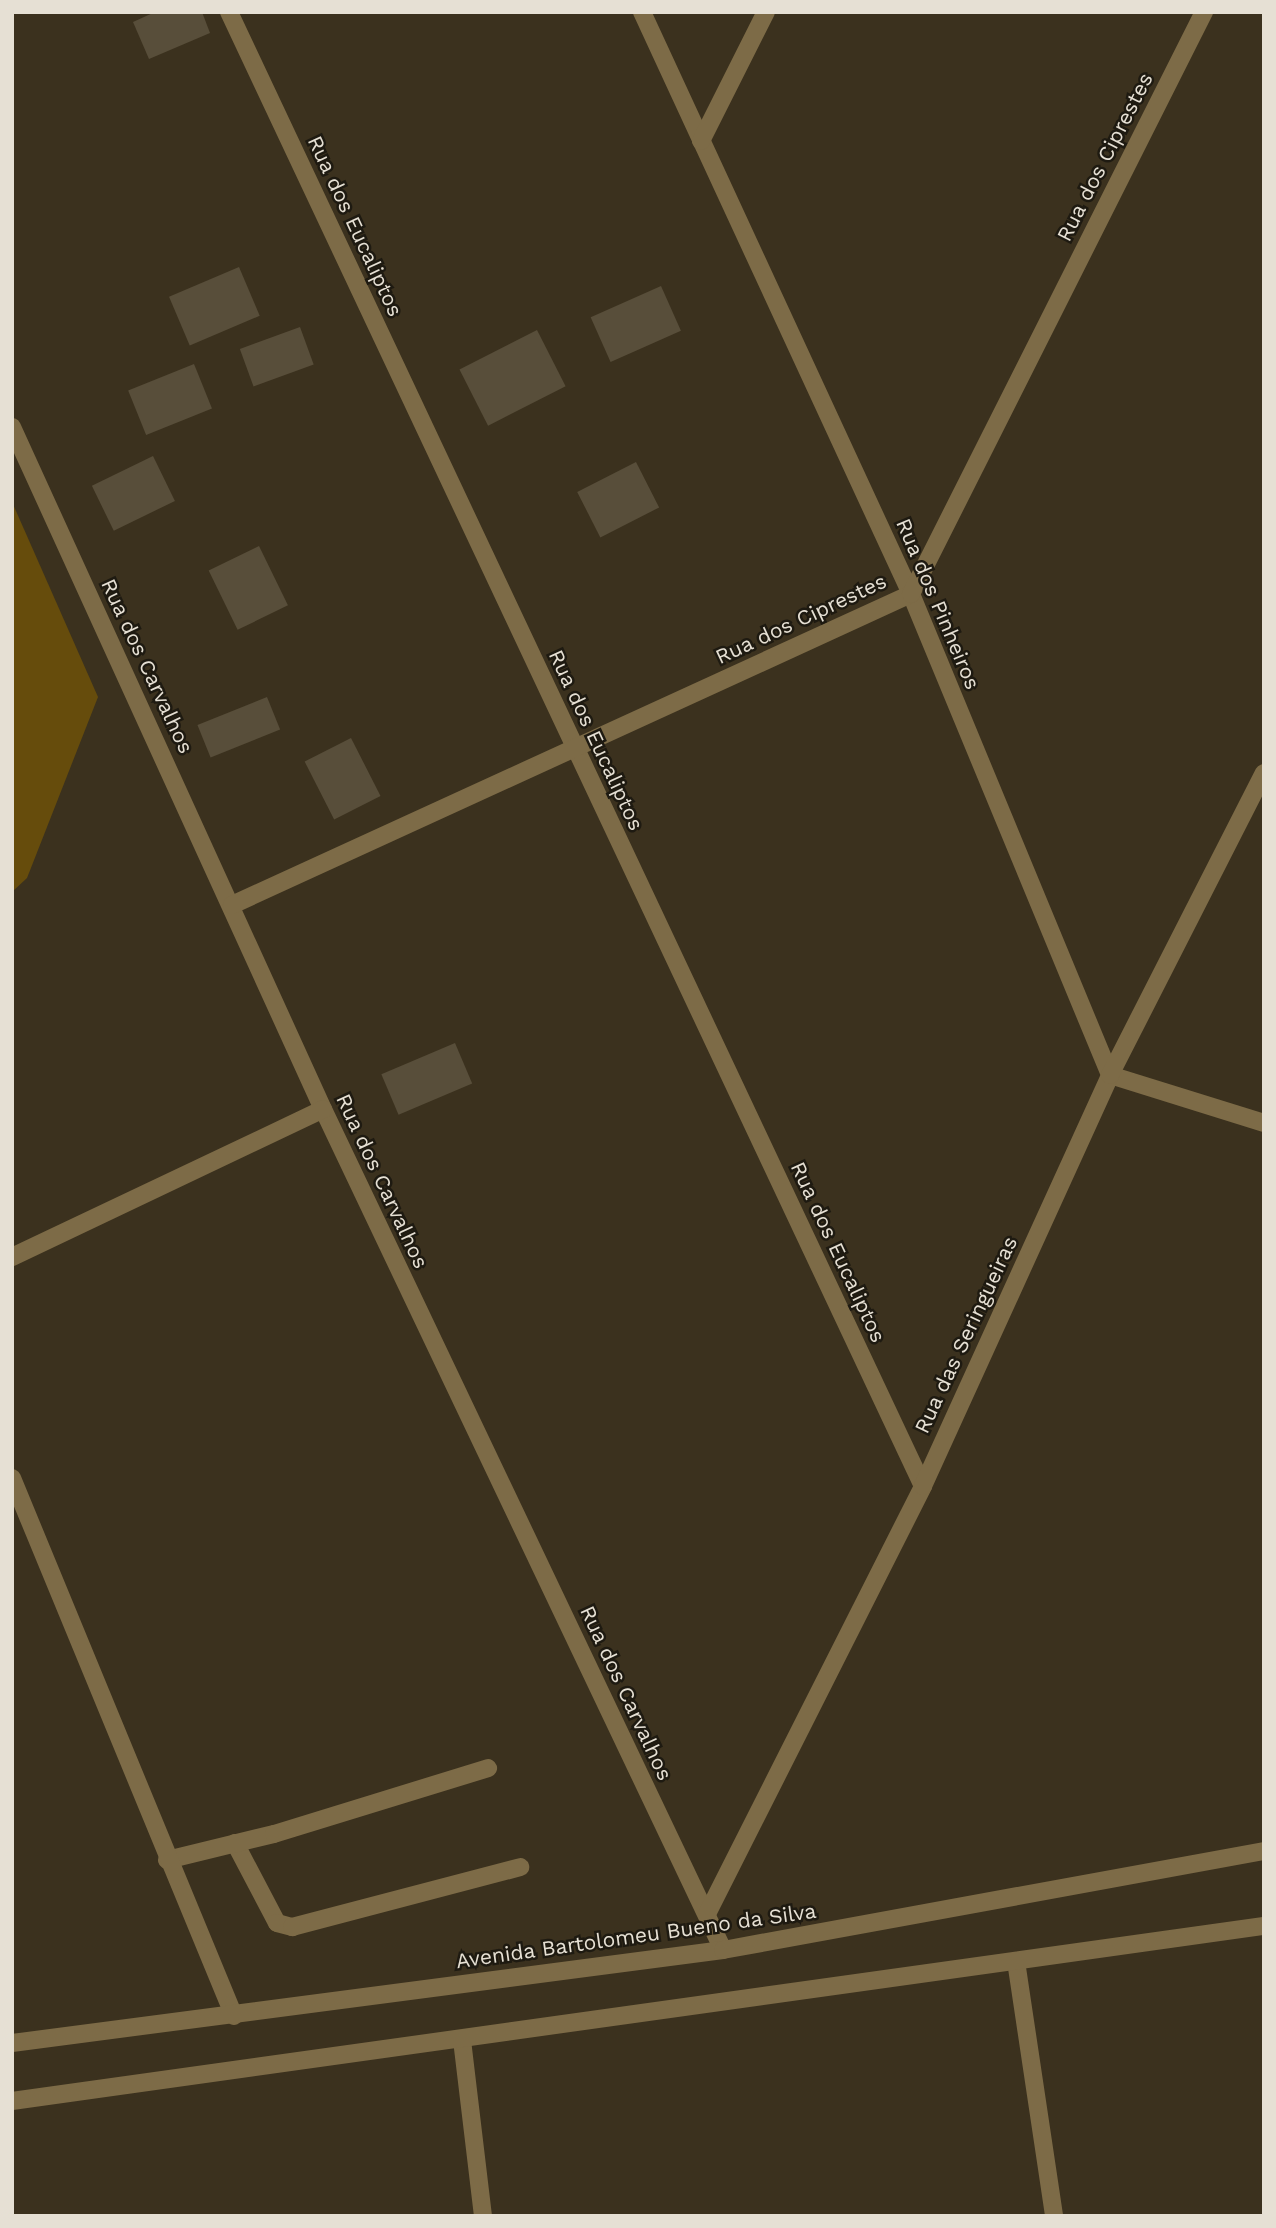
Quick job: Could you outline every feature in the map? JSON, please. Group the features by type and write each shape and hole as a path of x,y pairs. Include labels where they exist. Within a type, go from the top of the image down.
{"street":[{"name":"Rua dos Eucaliptos","path":"229,12 923,1486"},
{"name":"Rua dos Pinheiros","path":"642,12 911,594 1110,1075"},
{"path":"702,141 766,12"},
{"name":"Rua dos Ciprestes","path":"232,905 911,594 1203,12"},
{"name":"Rua dos Carvalhos","path":"12,427 323,1109 723,1950"},
{"name":"Rua das Seringueiras","path":"706,1914 923,1486 1110,1075 1264,773"},
{"path":"1110,1075 1264,1123"},
{"path":"12,1257 323,1109"},
{"path":"12,1478 166,1860 234,2015"},
{"path":"166,1860 235,1843 488,1768"},
{"path":"235,1843 277,1923 292,1927 520,1867"},
{"name":"Avenida Bartolomeu Bueno da Silva","path":"12,2043 723,1950 1264,1851"},
{"path":"12,2101 1264,1926"},
{"path":"1016,1961 1054,2216"},
{"path":"462,2040 483,2216"}],"shaded area":[{"path":"12,502 98,697 27,878 12,892"}],"building":[{"path":"155,12 202,12 210,33 149,59 133,22"},
{"path":"239,267 260,316 190,345 169,297"},
{"path":"661,286 681,331 611,362 591,317"},
{"path":"300,327 314,365 254,386 240,349"},
{"path":"537,330 566,386 488,426 459,369"},
{"path":"194,364 212,409 146,435 128,391"},
{"path":"153,456 175,501 114,531 92,486"},
{"path":"636,462 659,507 600,537 577,492"},
{"path":"259,546 288,605 238,630 209,571"},
{"path":"267,697 280,729 211,758 197,725"},
{"path":"351,738 381,796 334,820 305,762"},
{"path":"455,1043 472,1084 399,1115 381,1074"}]}
